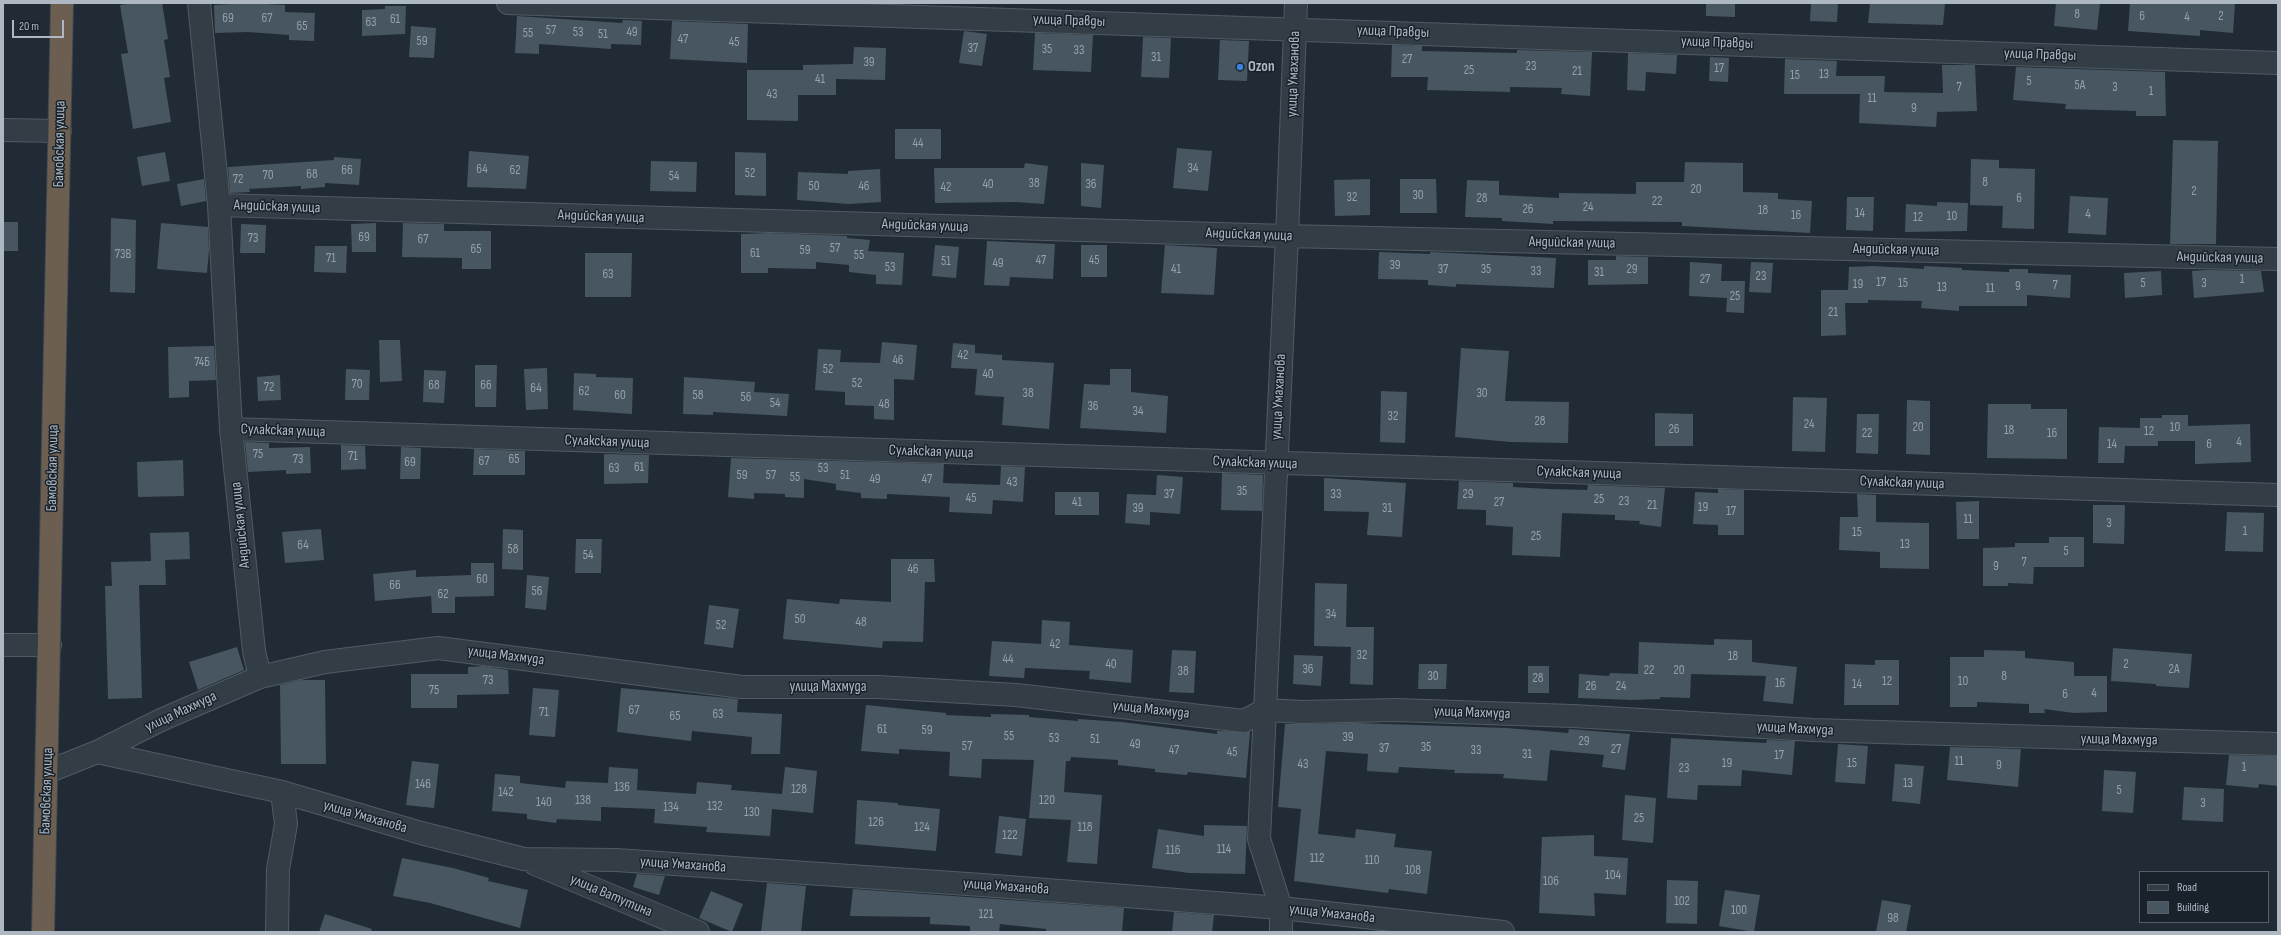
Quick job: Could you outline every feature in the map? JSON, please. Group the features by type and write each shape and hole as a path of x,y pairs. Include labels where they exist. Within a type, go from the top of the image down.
{"highway":[{"name":"Бамовская улица","path":"43,932 62,3"}],"street":[{"name":"Андийская улица","path":"199,3 219,205 231,429 254,651 260,677"},
{"name":"улица Правды","path":"508,3 1296,28 2278,63"},
{"name":"улица Умаханова","path":"1281,932 1281,908 1259,840 1287,236 1296,3"},
{"path":"3,130 60,131"},
{"name":"Андийская улица","path":"219,205 1287,236 2278,259"},
{"name":"Сулакская улица","path":"231,429 1276,464 2278,495"},
{"path":"3,645 50,645"},
{"name":"улица Махмуда","path":"47,772 97,752 161,720 260,677 325,662 438,648 742,687 878,687 1016,695 1244,721 1265,710 1302,712 1412,710 1574,716 1813,730 2278,744"},
{"name":"улица Умаханова","path":"97,752 282,792 421,833 524,859 616,860 1281,908 1503,932"},
{"path":"277,932 278,869 286,824 282,792"},
{"name":"улица Ватутина","path":"524,859 698,932"}],"building":[{"path":"134,3 162,3 168,39 164,40 170,77 164,78 171,122 133,129 121,54 128,53 120,5"},
{"path":"250,3 285,5 285,12 315,13 314,41 289,40 289,35 248,32 215,33 214,5"},
{"path":"1706,3 1735,3 1735,17 1706,16"},
{"path":"1811,3 1838,3 1837,22 1810,21"},
{"path":"1870,3 1945,3 1943,25 1868,23"},
{"path":"2056,3 2100,3 2097,30 2054,26"},
{"path":"2130,3 2235,3 2233,33 2200,30 2200,36 2128,31"},
{"path":"385,6 406,6 405,34 362,36 362,10 385,9"},
{"path":"517,16 622,23 623,20 642,21 641,45 611,44 611,49 539,44 539,54 515,53"},
{"path":"672,21 748,24 747,63 670,59"},
{"path":"411,26 436,28 434,58 409,57"},
{"path":"964,31 987,34 982,66 959,63"},
{"path":"1035,33 1093,35 1091,72 1033,70"},
{"path":"1143,37 1171,38 1169,78 1141,77"},
{"path":"1220,40 1249,41 1247,81 1218,80"},
{"path":"1392,45 1422,46 1422,51 1517,53 1517,50 1592,52 1590,96 1561,94 1562,88 1510,87 1510,92 1427,90 1428,77 1391,77"},
{"path":"854,47 886,48 885,80 836,79 836,95 798,95 798,121 747,120 747,70 803,70 803,65 853,64"},
{"path":"1628,53 1677,55 1676,74 1646,72 1645,91 1627,90"},
{"path":"1710,57 1729,58 1728,82 1709,81"},
{"path":"1785,59 1837,61 1836,76 1885,76 1884,92 1943,93 1942,65 1975,65 1977,111 1937,112 1936,127 1859,123 1860,94 1784,94"},
{"path":"2016,67 2165,72 2166,116 2136,116 2136,111 2065,109 2066,104 2013,100"},
{"path":"895,129 941,129 941,159 895,159"},
{"path":"2173,140 2218,141 2216,244 2170,244"},
{"path":"1177,148 1212,151 1208,191 1173,188"},
{"path":"469,151 529,156 526,189 467,187"},
{"path":"165,152 170,181 142,186 137,157"},
{"path":"735,152 766,153 766,196 735,195"},
{"path":"334,157 361,159 359,185 325,183 325,187 301,189 301,186 249,189 250,192 230,193 228,167 334,160"},
{"path":"1971,159 1999,160 1999,168 2035,169 2034,229 2002,228 2003,206 1970,205"},
{"path":"651,161 697,162 696,192 650,191"},
{"path":"1685,162 1743,163 1743,192 1778,193 1778,199 1812,201 1810,233 1682,226 1682,222 1553,221 1553,224 1502,221 1502,218 1465,217 1467,180 1499,181 1499,195 1559,198 1559,193 1636,194 1636,182 1684,182"},
{"path":"1025,163 1048,166 1044,204 1016,202 935,203 934,168 1024,168"},
{"path":"1081,163 1104,165 1101,208 1081,206"},
{"path":"880,169 881,202 849,204 797,200 798,172 848,174 848,171"},
{"path":"204,179 206,201 181,206 177,184"},
{"path":"1370,179 1370,215 1335,216 1334,180"},
{"path":"1400,179 1436,179 1437,213 1400,213"},
{"path":"2070,196 2108,198 2106,235 2068,233"},
{"path":"1847,197 1874,197 1873,231 1846,230"},
{"path":"1937,202 1968,203 1967,231 1905,232 1906,204 1937,206"},
{"path":"111,218 136,220 135,293 110,292"},
{"path":"3,222 18,222 18,251 3,251"},
{"path":"161,223 208,227 209,250 207,273 157,269"},
{"path":"376,223 376,252 352,252 351,224"},
{"path":"403,223 444,224 444,231 491,231 491,269 462,269 462,258 402,257"},
{"path":"241,224 266,225 265,253 240,253"},
{"path":"769,233 847,236 847,238 870,240 868,251 904,253 902,285 876,284 876,275 849,272 849,265 816,262 816,269 768,268 768,273 741,273 741,234"},
{"path":"987,241 1055,244 1053,279 1010,277 1009,286 984,285"},
{"path":"935,245 959,247 956,278 932,276"},
{"path":"1081,245 1107,245 1107,277 1081,277"},
{"path":"1165,245 1217,248 1214,295 1161,293"},
{"path":"315,246 347,246 346,273 314,272"},
{"path":"1379,252 1430,254 1430,252 1556,258 1554,288 1456,284 1456,287 1428,285 1428,280 1378,279"},
{"path":"585,253 632,253 631,297 585,297"},
{"path":"1616,256 1648,257 1648,284 1588,285 1588,260 1616,260"},
{"path":"1690,262 1722,264 1721,281 1745,281 1744,313 1726,312 1727,298 1689,296"},
{"path":"1751,262 1773,263 1771,293 1749,292"},
{"path":"1874,266 1924,269 1924,266 1962,268 1962,270 2009,272 2009,269 2028,269 2028,273 2071,275 2070,298 2027,295 2027,306 1959,306 1959,311 1921,308 1922,301 1868,300 1868,303 1845,303 1846,335 1821,336 1821,290 1848,290 1849,267"},
{"path":"2161,271 2162,295 2125,298 2124,273"},
{"path":"2192,271 2261,271 2264,292 2194,298"},
{"path":"379,340 400,340 402,381 380,382"},
{"path":"882,342 917,345 914,380 894,379 894,420 874,419 874,406 845,405 845,392 815,390 818,349 841,350 840,362 880,363"},
{"path":"953,343 975,345 975,353 1002,355 1002,360 1054,363 1049,429 1002,425 1004,397 975,395 977,369 951,368"},
{"path":"214,346 216,380 189,381 189,397 169,398 168,347"},
{"path":"1461,348 1509,351 1505,401 1569,402 1568,443 1511,442 1455,437"},
{"path":"475,365 497,365 496,407 475,407"},
{"path":"547,368 548,409 526,410 524,369"},
{"path":"346,369 370,370 369,400 345,400"},
{"path":"1110,369 1131,369 1131,392 1168,396 1166,433 1080,428 1084,384 1110,385"},
{"path":"424,370 446,371 444,403 423,402"},
{"path":"574,373 596,374 596,377 633,378 632,414 573,410"},
{"path":"280,375 281,400 258,401 257,377"},
{"path":"684,377 755,382 754,392 789,394 787,416 713,412 713,415 683,414"},
{"path":"1381,391 1407,392 1405,443 1380,442"},
{"path":"1793,397 1827,398 1825,452 1792,451"},
{"path":"1907,400 1930,401 1930,455 1906,454"},
{"path":"1988,404 2031,404 2031,409 2067,409 2067,459 1987,458"},
{"path":"1655,413 1693,414 1693,446 1655,446"},
{"path":"1857,414 1879,414 1878,454 1856,453"},
{"path":"2162,415 2188,415 2188,426 2250,424 2251,462 2195,464 2195,441 2158,441 2158,446 2125,446 2124,463 2098,463 2099,427 2140,428 2140,418 2162,418"},
{"path":"245,442 269,443 269,448 310,447 311,473 286,474 286,470 248,472"},
{"path":"341,445 365,446 366,469 341,470"},
{"path":"401,447 421,448 420,479 400,479"},
{"path":"474,449 525,451 525,475 473,475"},
{"path":"604,454 649,455 648,483 604,484"},
{"path":"731,458 944,464 943,483 1000,485 1001,466 1025,467 1023,502 993,500 992,514 949,512 950,497 887,494 887,499 861,498 861,493 836,490 836,484 804,479 804,498 785,497 785,494 754,493 754,499 728,497"},
{"path":"183,460 184,496 138,497 137,462"},
{"path":"1222,473 1263,475 1262,511 1221,510"},
{"path":"1157,475 1183,477 1180,514 1150,512 1150,525 1125,523 1127,494 1156,495"},
{"path":"1324,478 1406,483 1402,537 1367,535 1369,512 1324,511"},
{"path":"1459,481 1513,483 1513,487 1549,489 1587,490 1588,485 1665,488 1661,527 1639,524 1640,521 1615,520 1615,515 1562,513 1560,557 1512,555 1513,527 1486,525 1486,510 1457,509"},
{"path":"1718,489 1744,490 1744,535 1718,535 1718,525 1693,524 1695,492 1718,493"},
{"path":"1055,492 1099,492 1099,515 1055,515"},
{"path":"1857,494 1876,495 1876,522 1929,523 1929,569 1880,568 1880,552 1839,550 1840,517 1858,517"},
{"path":"1979,501 1979,539 1957,539 1956,502"},
{"path":"2093,505 2125,505 2124,544 2093,543"},
{"path":"2227,512 2264,513 2263,552 2225,551"},
{"path":"321,529 324,560 285,563 282,532"},
{"path":"503,529 523,530 523,570 502,569"},
{"path":"189,532 190,559 165,560 166,585 139,585 142,698 108,699 105,586 112,586 111,562 151,561 150,533"},
{"path":"2049,537 2084,537 2084,567 2034,567 2033,584 2008,583 2008,586 1983,586 1983,548 2015,547 2015,543 2049,543"},
{"path":"576,539 602,539 601,573 575,573"},
{"path":"891,559 934,559 935,582 925,582 923,642 883,641 882,648 783,639 787,599 839,604 840,599 891,602"},
{"path":"471,563 494,563 494,596 455,597 455,613 432,613 431,596 375,601 373,574 416,570 416,577 471,575"},
{"path":"527,575 549,577 546,610 525,608"},
{"path":"1315,583 1347,584 1346,627 1374,627 1373,685 1350,684 1351,647 1314,646"},
{"path":"709,605 739,609 733,648 704,644"},
{"path":"1042,620 1070,622 1069,645 1133,650 1131,683 1089,679 1090,671 1025,668 1024,678 989,676 992,641 1041,644"},
{"path":"1714,639 1752,640 1752,662 1797,667 1793,704 1763,701 1766,676 1691,674 1690,698 1660,697 1660,699 1632,700 1578,698 1579,674 1609,676 1610,673 1638,674 1639,642 1714,645"},
{"path":"237,647 244,670 198,690 189,662"},
{"path":"2113,648 2192,654 2189,688 2111,681"},
{"path":"1172,650 1196,651 1194,693 1169,692"},
{"path":"1984,650 2025,651 2025,658 2074,662 2074,676 2107,676 2107,712 2074,713 2044,709 2045,713 2029,713 2029,704 1977,702 1977,707 1950,707 1950,657 1984,657"},
{"path":"1294,655 1323,656 1321,686 1293,684"},
{"path":"1875,660 1899,660 1899,705 1844,705 1845,664 1875,665"},
{"path":"1419,664 1447,664 1446,689 1418,689"},
{"path":"484,666 508,670 509,694 457,695 457,708 411,708 411,674 468,674 468,667"},
{"path":"1528,666 1549,666 1549,693 1528,693"},
{"path":"301,680 325,680 326,764 281,764 280,685"},
{"path":"533,688 559,690 555,737 529,735"},
{"path":"621,688 738,699 737,712 782,714 780,754 751,754 752,737 692,731 691,741 617,732"},
{"path":"866,705 946,713 946,715 991,717 991,714 1029,715 1029,717 1078,721 1078,719 1122,722 1217,734 1217,731 1250,732 1246,778 1188,772 1187,775 1155,772 1155,769 1118,765 1118,760 1071,757 1070,761 1066,761 1064,792 1102,795 1097,864 1067,862 1071,820 1029,818 1034,760 982,759 981,778 949,776 950,752 899,749 899,754 861,751"},
{"path":"1355,723 1507,728 1568,733 1569,729 1630,734 1625,770 1602,767 1604,755 1550,750 1547,781 1503,778 1504,774 1454,773 1455,770 1399,767 1398,773 1367,771 1368,754 1326,751 1318,834 1355,838 1356,829 1396,834 1394,847 1432,851 1427,894 1389,889 1388,893 1294,881 1301,809 1278,807 1285,724"},
{"path":"1671,738 1766,743 1767,740 1795,741 1792,775 1742,770 1741,786 1698,785 1697,800 1667,798"},
{"path":"1838,744 1868,746 1865,784 1835,782"},
{"path":"1950,747 2021,749 2018,787 1947,780"},
{"path":"2229,755 2278,756 2278,786 2259,784 2258,788 2226,785"},
{"path":"412,761 439,764 434,808 406,805"},
{"path":"1895,764 1924,766 1920,804 1892,801"},
{"path":"609,767 638,769 637,790 696,794 697,782 732,785 731,790 782,794 785,767 817,771 813,813 772,809 770,836 706,832 707,827 654,823 655,809 601,807 601,821 557,819 556,823 527,819 527,814 492,811 495,774 520,776 520,783 565,788 566,781 608,783"},
{"path":"2104,770 2136,772 2133,813 2102,811"},
{"path":"2184,787 2224,789 2223,822 2182,820"},
{"path":"1625,795 1656,798 1653,843 1622,840"},
{"path":"857,800 898,803 898,805 940,809 936,851 855,844"},
{"path":"999,816 1026,819 1022,856 995,853"},
{"path":"1204,825 1247,826 1245,874 1189,873 1152,868 1158,829 1204,836"},
{"path":"1594,835 1594,856 1628,858 1626,895 1594,893 1595,916 1539,913 1542,837"},
{"path":"402,858 453,868 489,878 488,881 528,890 520,928 430,903 393,896"},
{"path":"637,874 665,876 659,895 633,887"},
{"path":"1667,880 1698,881 1697,924 1666,923"},
{"path":"767,883 806,886 801,932 761,932"},
{"path":"853,889 1124,908 1122,932 1046,932 1046,929 1000,924 999,932 970,932 970,926 930,924 930,917 850,916"},
{"path":"1725,890 1760,895 1754,932 1719,926"},
{"path":"711,891 743,904 732,932 699,918"},
{"path":"1882,900 1911,905 1906,932 1876,932"},
{"path":"1174,912 1214,915 1212,932 1172,932"},
{"path":"325,914 372,929 371,932 319,932"}],"place":[{"name":"Ozon","path":"1240,67"}]}
